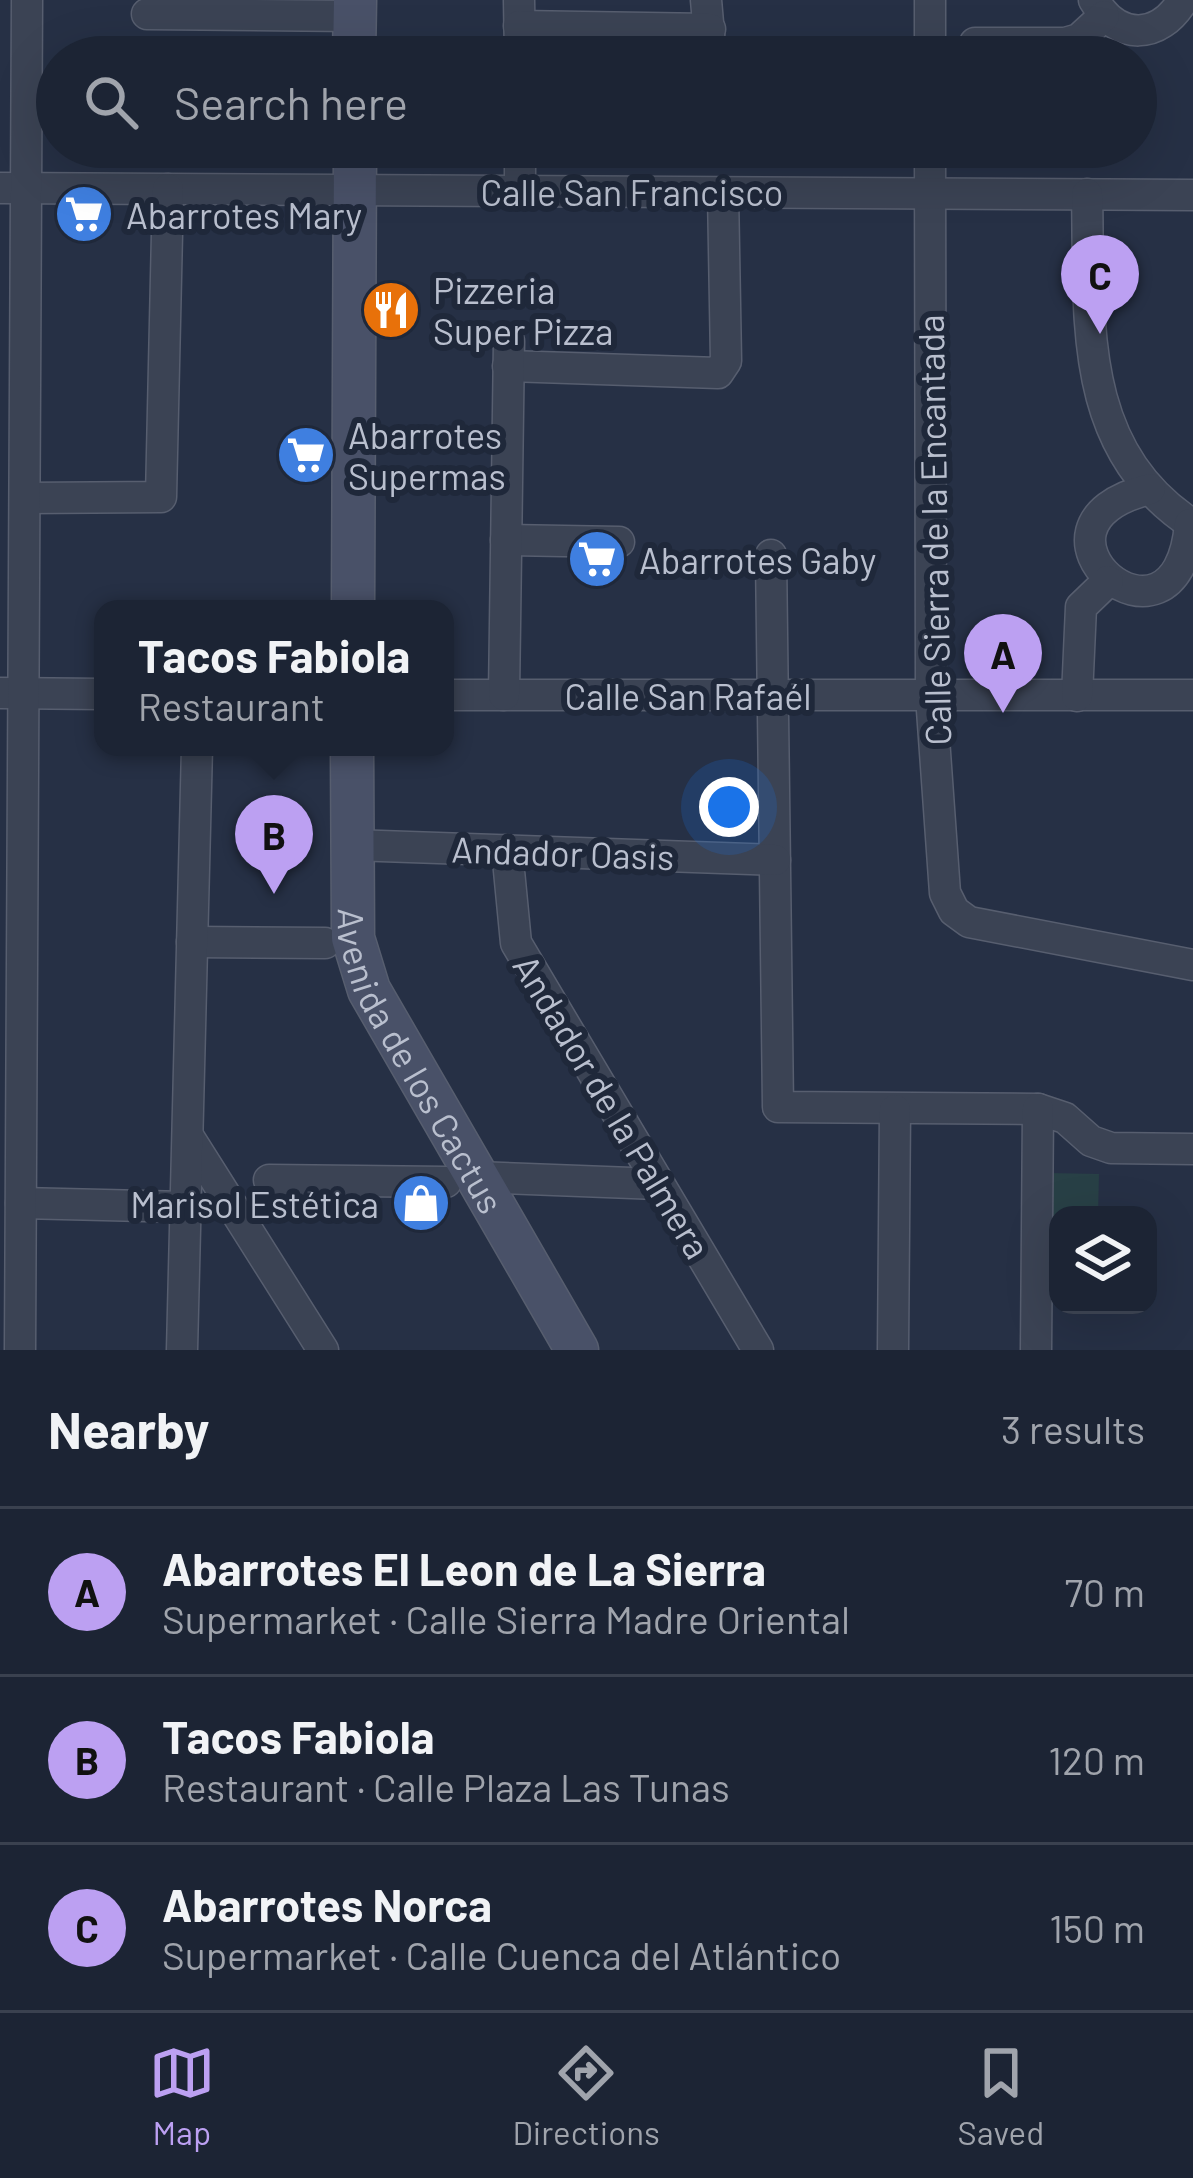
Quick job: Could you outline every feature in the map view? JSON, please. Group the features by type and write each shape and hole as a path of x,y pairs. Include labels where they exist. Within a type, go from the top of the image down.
{"street":[{"path":"20,1350 13,693 26,498 13,188 27,0"},
{"path":"930,0 930,36"},
{"path":"1081,36 1099,8 1124,28 1147,31 1168,22 1183,0"},
{"path":"147,14 341,24"},
{"path":"520,28 709,29"},
{"path":"334,168 341,190 353,600"},
{"path":"326,600 341,190 348,168"},
{"path":"520,168 520,191"},
{"name":"Calle Sierra de la Encantada","path":"930,168 931,696 945,893 954,911 969,922 1193,964"},
{"name":"Calle San Francisco","path":"13,188 1193,195"},
{"path":"26,498 161,497 168,189"},
{"path":"505,695 508,353 718,373 726,361 723,192"},
{"path":"1087,194 1092,358 1104,412 1124,454 1150,489 1192,524 1181,567 1168,583 1148,591 1127,591 1108,581 1095,565 1090,544 1093,524 1105,506 1150,489"},
{"path":"506,540 619,542"},
{"path":"771,555 778,1107 1038,1109 1064,1118 1091,1141 1111,1148 1193,1149"},
{"path":"1077,696 1082,607 1108,581"},
{"path":"13,693 94,694"},
{"name":"Calle San Rafaél","path":"454,694 1193,695"},
{"path":"186,1342 197,756"},
{"name":"Avenida de los Cactus","path":"325,756 325,943 341,997 461,1179 513,1268 577,1350"},
{"name":"Avenida de los Cactus","path":"352,756 353,938 369,990 461,1179"},
{"name":"Andador Oasis","path":"352,845 775,860"},
{"name":"Andador de la Palmera","path":"507,850 516,943 758,1350"},
{"path":"192,942 325,943"},
{"path":"1036,1350 1038,1109"},
{"path":"893,1350 895,1110"},
{"path":"188,1136 323,1350"},
{"path":"269,1180 658,1184"},
{"path":"21,1203 187,1207"},
{"name":"Avenida de los Cactus","path":"513,1268 545,1350"}],"green space":[{"path":"1048,1173 1099,1174 1098,1206 1049,1206 1049,1262 1045,1262"}],"place":[{"name":"Abarrotes Mary","path":"84,214"},
{"name":"Pizzeria Super Pizza","path":"391,310"},
{"name":"Abarrotes Norca","path":"1100,334"},
{"name":"Abarrotes Supermas","path":"306,455"},
{"name":"Abarrotes Gaby","path":"597,559"},
{"name":"Abarrotes El Leon de La Sierra","path":"1003,713"},
{"name":"Tacos Fabiola","path":"274,894"},
{"name":"Marisol Estética","path":"421,1203"}]}
